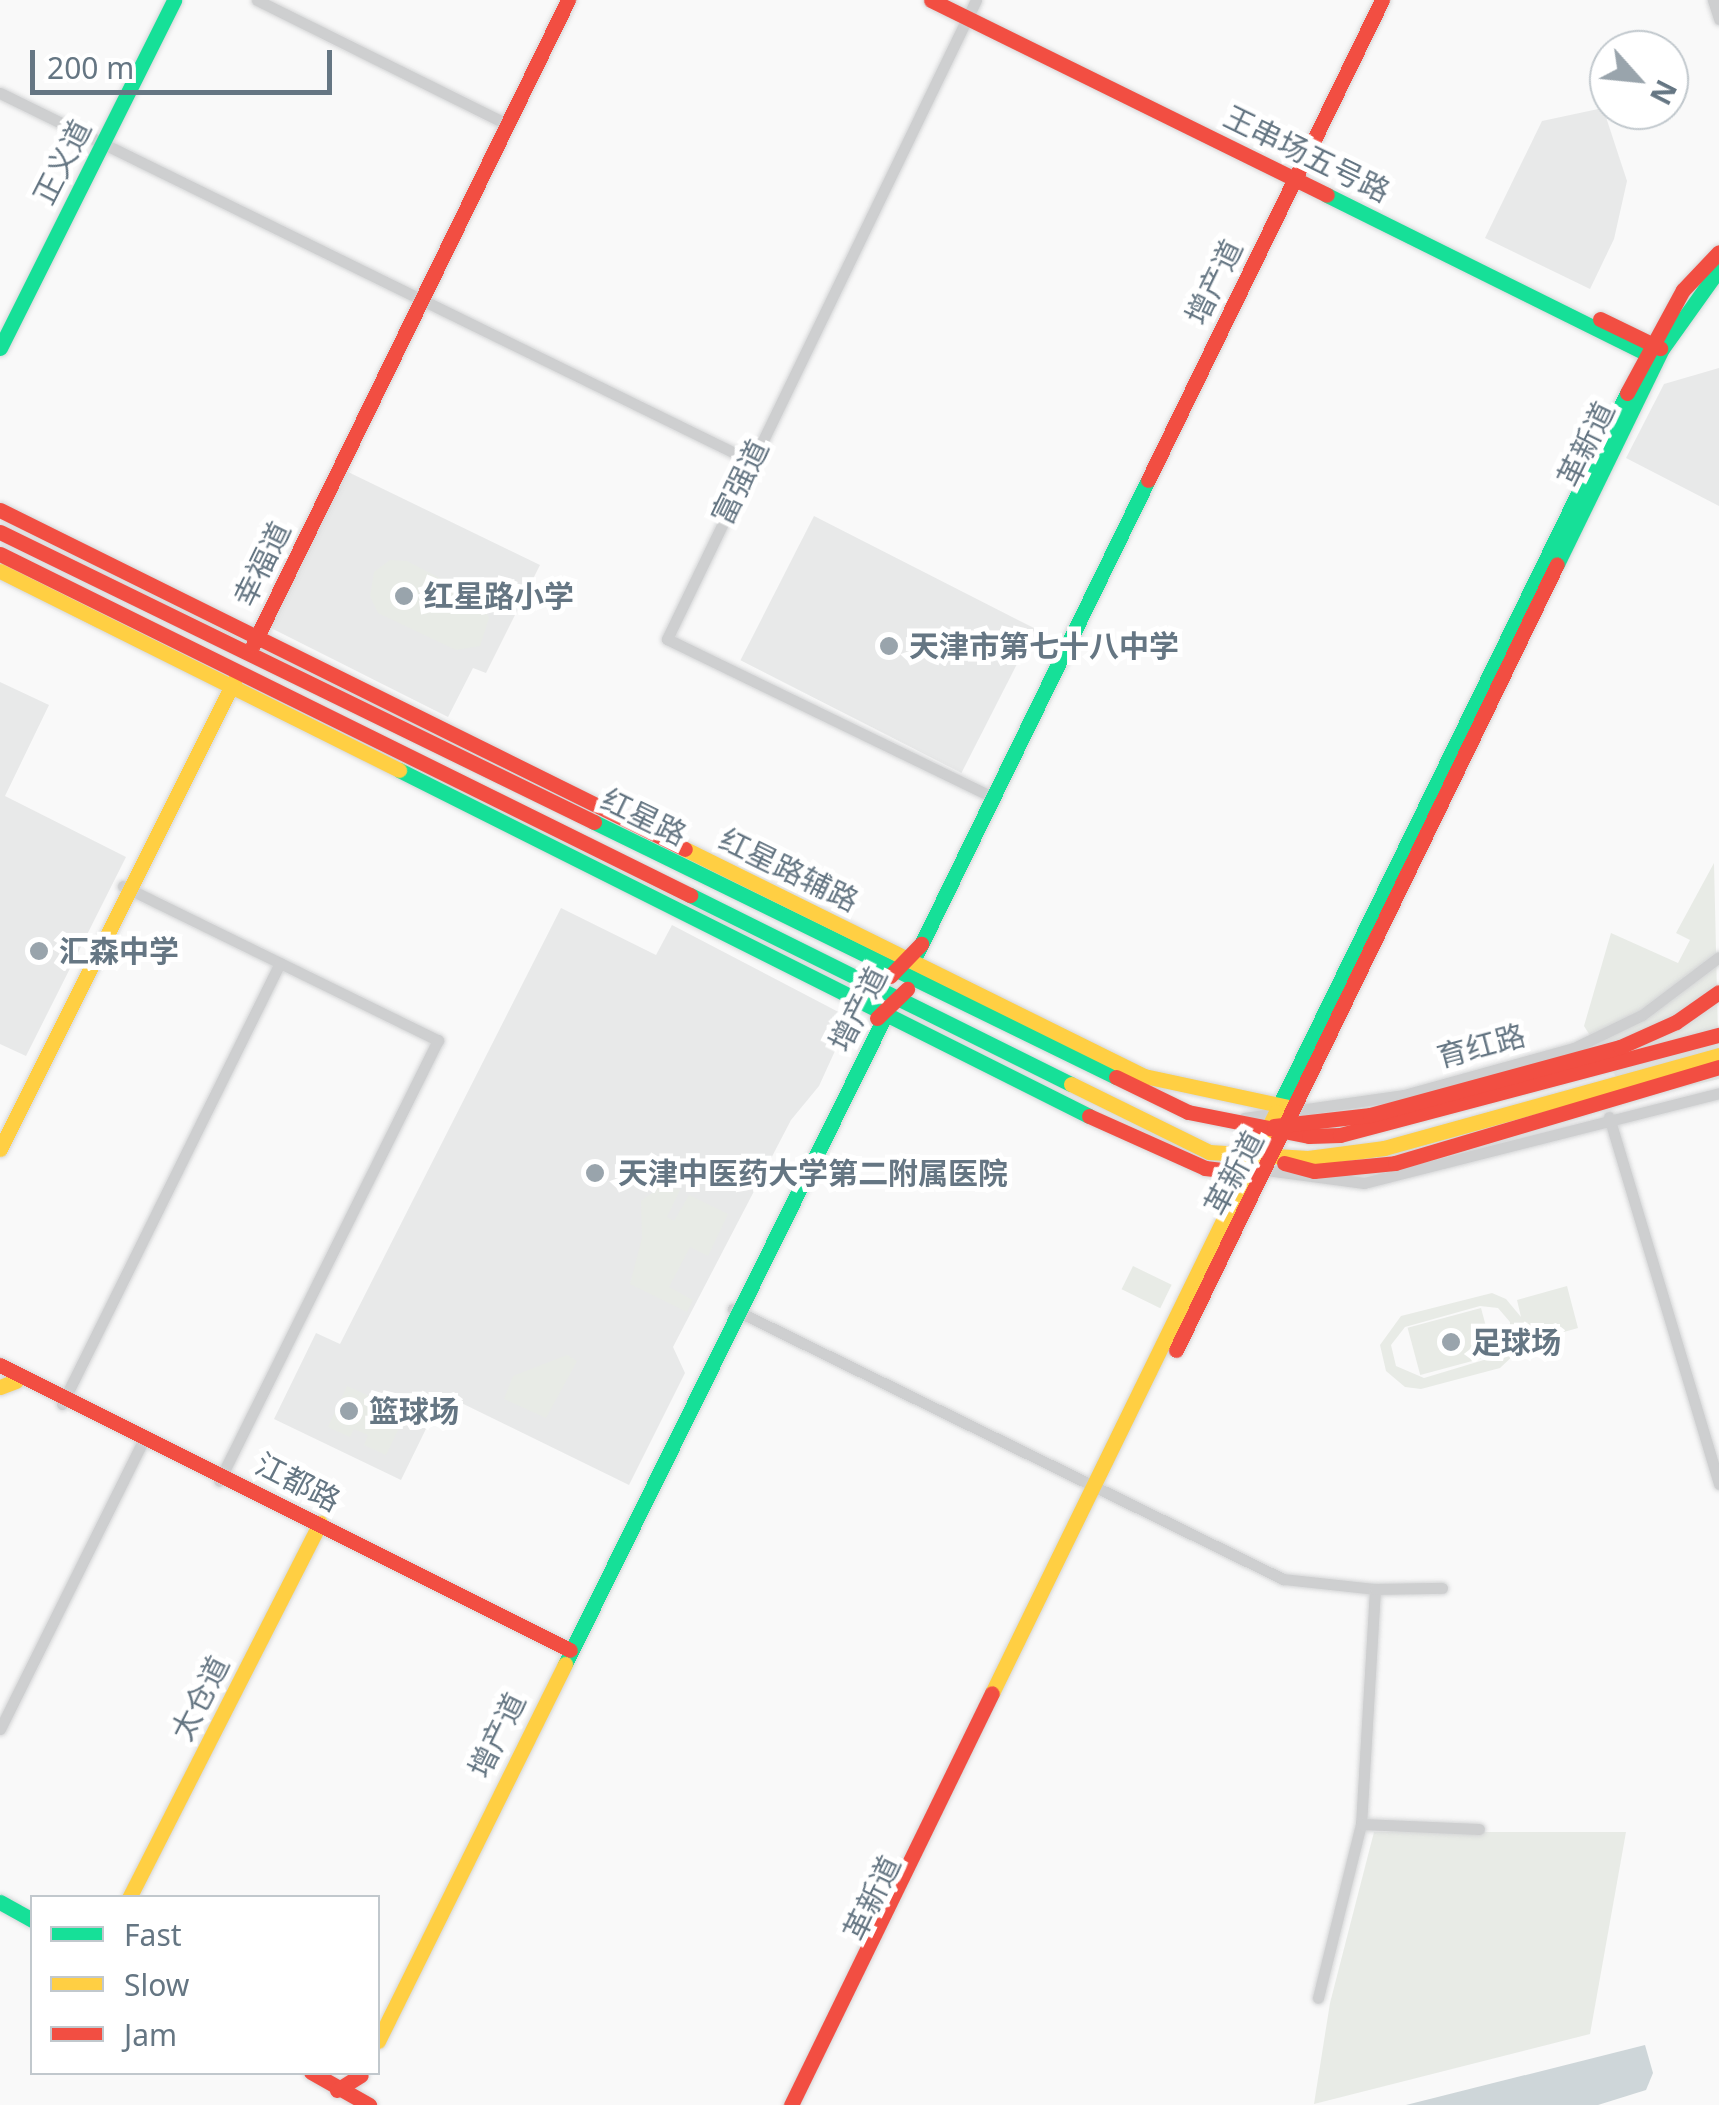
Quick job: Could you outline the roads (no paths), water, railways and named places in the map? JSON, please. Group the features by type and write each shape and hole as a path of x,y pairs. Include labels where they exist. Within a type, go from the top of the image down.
{"main road":[{"name":"正义道","path":"0,348 166,0"},
{"name":"正义道","path":"0,332 174,0"},
{"name":"幸福道","path":"0,1136 253,637 503,122 558,0"},
{"name":"幸福道","path":"503,122 568,0"},
{"name":"王串场五号路","path":"931,0 971,10"},
{"name":"王串场五号路","path":"950,0 1654,351"},
{"name":"增产道","path":"380,2037 556,1673 561,1650 918,942 1379,0"},
{"name":"革新道","path":"794,2105 1263,1165 1683,290 1719,252"},
{"name":"革新道","path":"1654,351 1719,269"},
{"name":"红星路辅路","path":"0,510 253,637 893,990 1165,1153 1206,1168 1263,1165"},
{"name":"红星路","path":"0,532 878,962 893,990 1193,1147 1263,1165"},
{"name":"红星路","path":"0,554 231,678 869,980"},
{"name":"红星路辅路","path":"0,571 893,990 1156,1082 1286,1118"},
{"name":"幸福道","path":"0,1150 126,888"},
{"path":"1603,1050 1719,979"},
{"path":"869,980 893,990"},
{"path":"869,980 893,990 934,990 1142,1094 1232,1120 1286,1118"},
{"path":"1424,1110 1663,1029 1719,992"},
{"name":"育红路","path":"1286,1118 1324,1137 1719,1034"},
{"path":"1263,1165 1431,1135 1719,1055"},
{"path":"1263,1165 1332,1171 1434,1152 1719,1067"},
{"path":"1653,1085 1719,1076"},
{"name":"江都路","path":"0,1365 561,1650"},
{"name":"江都路","path":"0,1373 8,1384 63,1400"},
{"name":"太仓道","path":"131,1895 318,1526"},
{"name":"增产道","path":"380,2024 556,1673"},
{"path":"0,1905 30,1922"},
{"path":"304,2075 350,2092"},
{"path":"317,2075 350,2092"}],"street":[{"path":"258,0 503,122"},
{"path":"1713,0 1719,19"},
{"name":"富强道","path":"971,10 667,639 990,796"},
{"path":"0,93 750,461"},
{"path":"126,888 438,1040 221,1478"},
{"name":"育红路","path":"1286,1118 1404,1095 1574,1048 1642,1015 1719,958"},
{"path":"63,1400 280,963"},
{"path":"1263,1165 1364,1182 1609,1117 1719,1093"},
{"path":"1609,1117 1719,1484"},
{"path":"735,1311 1283,1579 1375,1589 1442,1588"},
{"path":"0,1729 143,1440"},
{"path":"1318,1998 1361,1824 1375,1589"},
{"path":"1361,1824 1479,1829"}],"place":[{"name":"红星路小学","path":"404,596"},
{"name":"天津市第七十八中学","path":"889,646"},
{"name":"汇森中学","path":"39,951"},
{"name":"天津中医药大学第二附属医院","path":"595,1173"},
{"name":"足球场","path":"1451,1342"},
{"name":"篮球场","path":"349,1411"}]}
